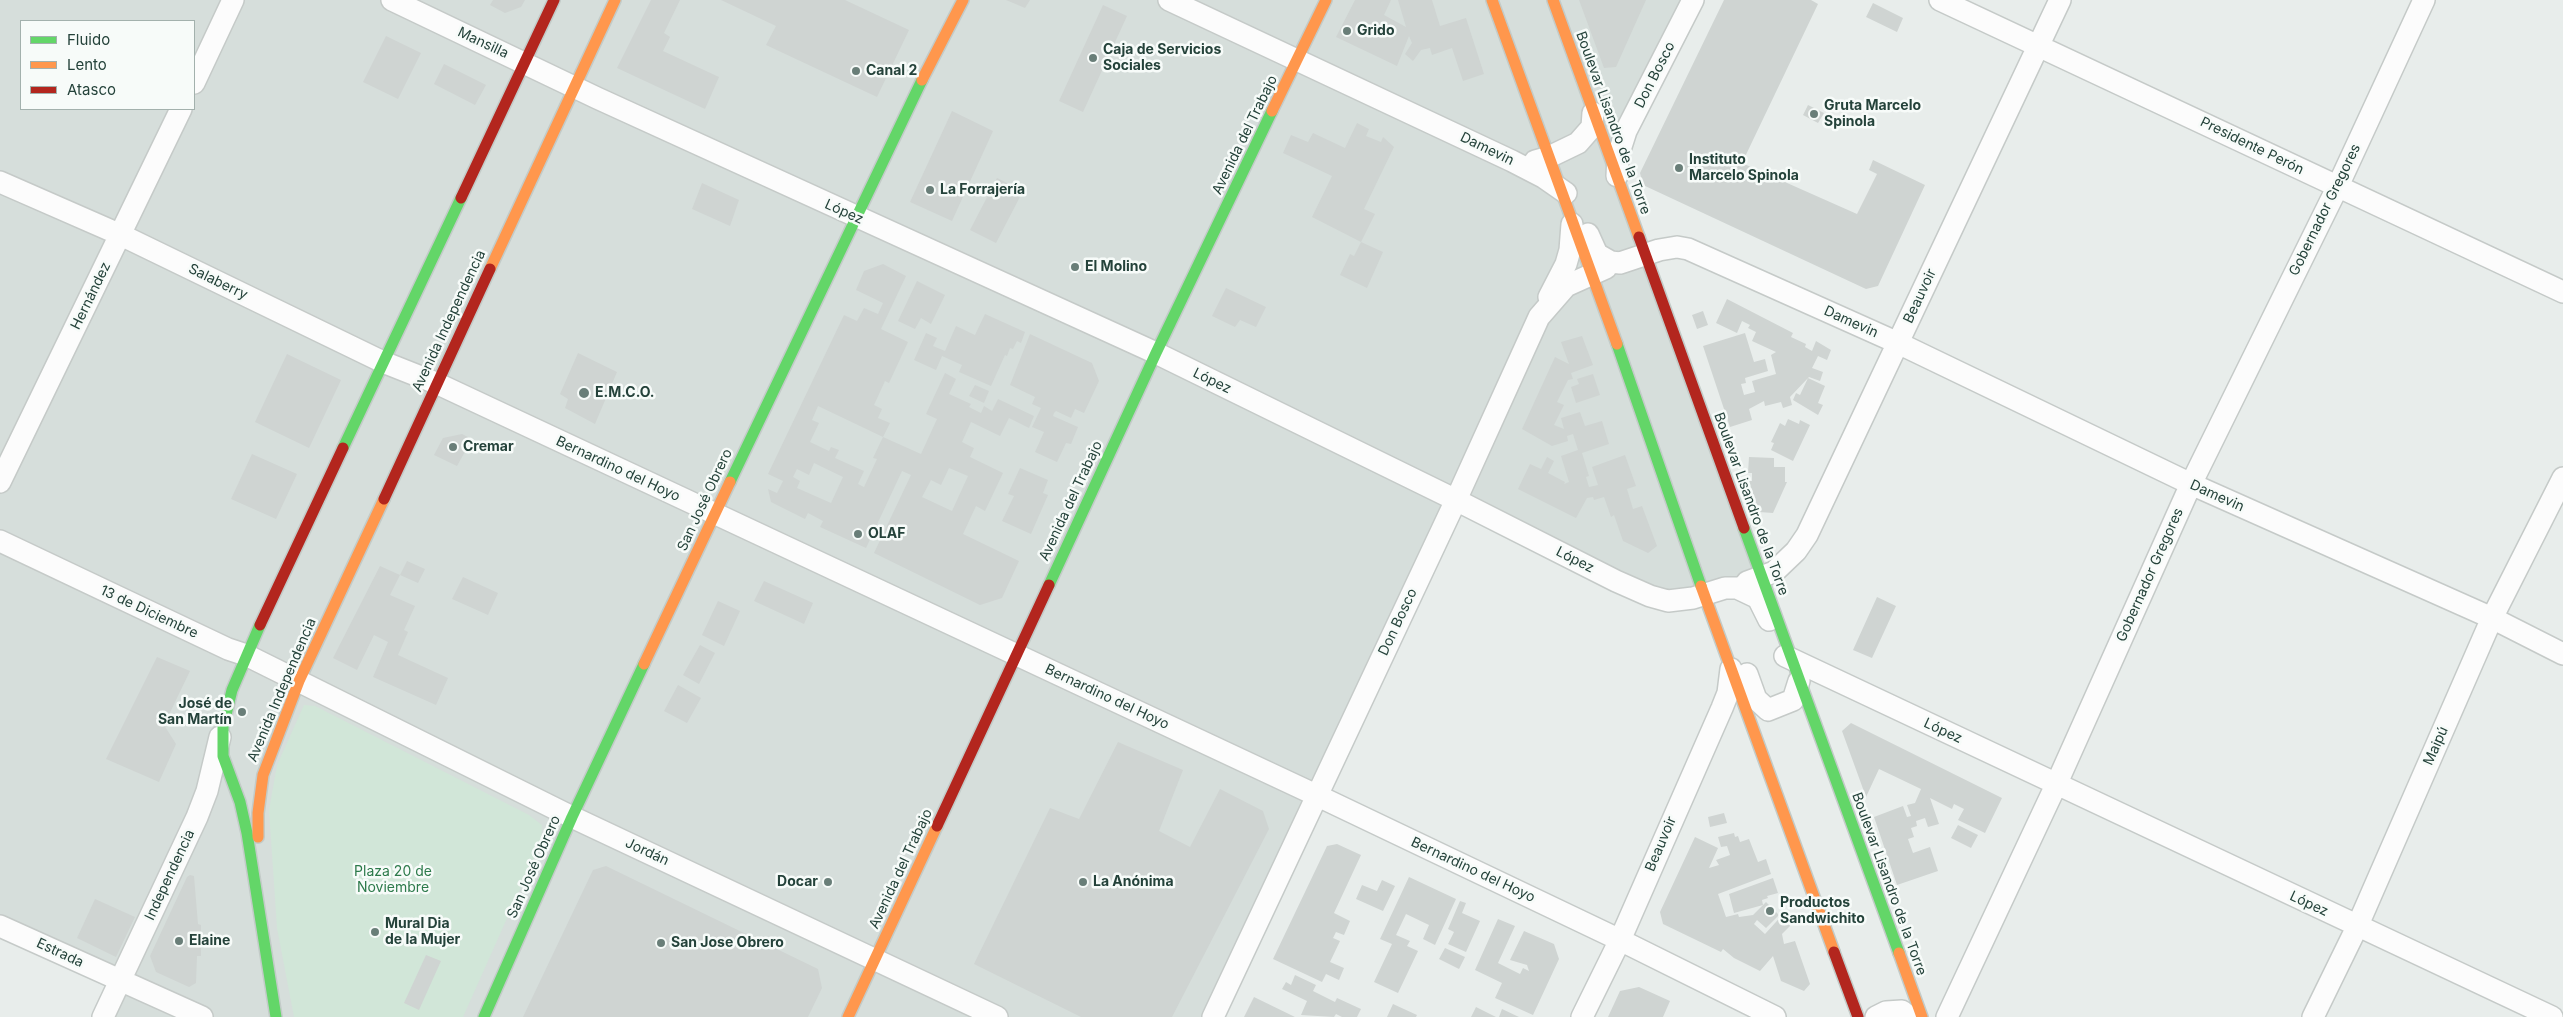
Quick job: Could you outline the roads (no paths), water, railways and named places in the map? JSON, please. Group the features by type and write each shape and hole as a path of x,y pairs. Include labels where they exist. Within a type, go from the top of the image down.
{"street":[{"path":"195,81 233,0"},
{"name":"Mansilla","path":"392,0 574,87"},
{"name":"Avenida Independencia","path":"258,899 244,818 226,763 223,728 232,690 246,655 554,0"},
{"name":"Avenida Independencia","path":"258,899 259,800 263,775 277,736 299,681 615,0"},
{"name":"San José Obrero","path":"484,1017 572,817 714,515 858,218 919,86 963,0"},
{"name":"Damevin","path":"1169,0 1512,161 1561,190 1580,208 1597,254 1602,258 1630,259 1668,248 1688,249 1898,343 2191,484 2492,618 2563,654"},
{"name":"Avenida del Trabajo","path":"848,1017 1156,353 1299,60 1326,0"},
{"path":"1492,0 1592,273 1704,595 1858,1017"},
{"name":"Boulevar Lisandro de la Torre","path":"1553,0 1632,222"},
{"name":"Don Bosco","path":"1618,181 1618,156 1626,131 1693,0"},
{"name":"Presidente Perón","path":"1940,0 2203,122 2337,188 2563,292"},
{"name":"Beauvoir","path":"1725,588 1762,577 1783,565 1807,535 2060,0"},
{"name":"Gobernador Gregores","path":"1947,1017 2056,785 2191,484 2337,188 2424,0"},
{"name":"López","path":"574,87 1156,353 1650,596 1668,601 1704,595 1725,588 1743,590 1758,598 1765,610 1782,655 2357,927 2461,973 2552,1017"},
{"name":"Hernández","path":"0,482 181,110"},
{"path":"1512,161 1540,161 1578,143 1587,135 1592,127 1593,113"},
{"name":"Salaberry","path":"0,182 121,235 383,362 436,383"},
{"path":"1539,317 1566,264 1570,250 1572,220"},
{"path":"1630,259 1634,247 1632,222"},
{"name":"Boulevar Lisandro de la Torre","path":"1630,259 1762,577 1922,1017"},
{"name":"Don Bosco","path":"1213,1017 1456,500 1539,317 1566,286 1592,273 1630,259"},
{"name":"Bernardino del Hoyo","path":"436,383 714,515 1316,795 1620,940 1775,1017"},
{"name":"Maipú","path":"2313,1017 2357,927 2492,618 2563,478"},
{"name":"13 de Diciembre","path":"0,541 299,681"},
{"path":"1725,588 1720,590 1714,599 1714,620 1732,637 1736,644 1752,690 1763,707 1768,710 1793,700 1799,681"},
{"name":"Beauvoir","path":"1582,1017 1620,940 1728,693 1731,669"},
{"name":"Jordán","path":"299,681 572,817 997,1017"},
{"name":"Independencia","path":"103,1017 204,799 223,728"},
{"path":"254,766 277,736"},
{"path":"226,763 242,773"},
{"path":"258,899 276,1017"},
{"name":"Estrada","path":"0,926 202,1017"},
{"path":"1876,1017 1886,1012 1902,1011 1909,1017"}],"place":[{"name":"Grido","path":"1347,31"},
{"name":"Caja de Servicios Sociales","path":"1093,58"},
{"name":"Canal 2","path":"856,71"},
{"name":"Gruta Marcelo Spinola","path":"1814,114"},
{"name":"Instituto Marcelo Spinola","path":"1679,168"},
{"name":"La Forrajería","path":"930,190"},
{"name":"El Molino","path":"1075,267"},
{"name":"E.M.C.O.","path":"584,393"},
{"name":"Cremar","path":"453,447"},
{"name":"OLAF","path":"858,534"},
{"name":"José de San Martín","path":"242,712"},
{"name":"Docar","path":"828,882"},
{"name":"La Anónima","path":"1083,882"},
{"name":"Productos Sandwichito","path":"1770,911"},
{"name":"Mural Dia de la Mujer","path":"375,932"},
{"name":"Elaine","path":"179,941"},
{"name":"San Jose Obrero","path":"661,943"}],"park label":[{"name":"Plaza 20 de Noviembre","path":"393,880"}]}
